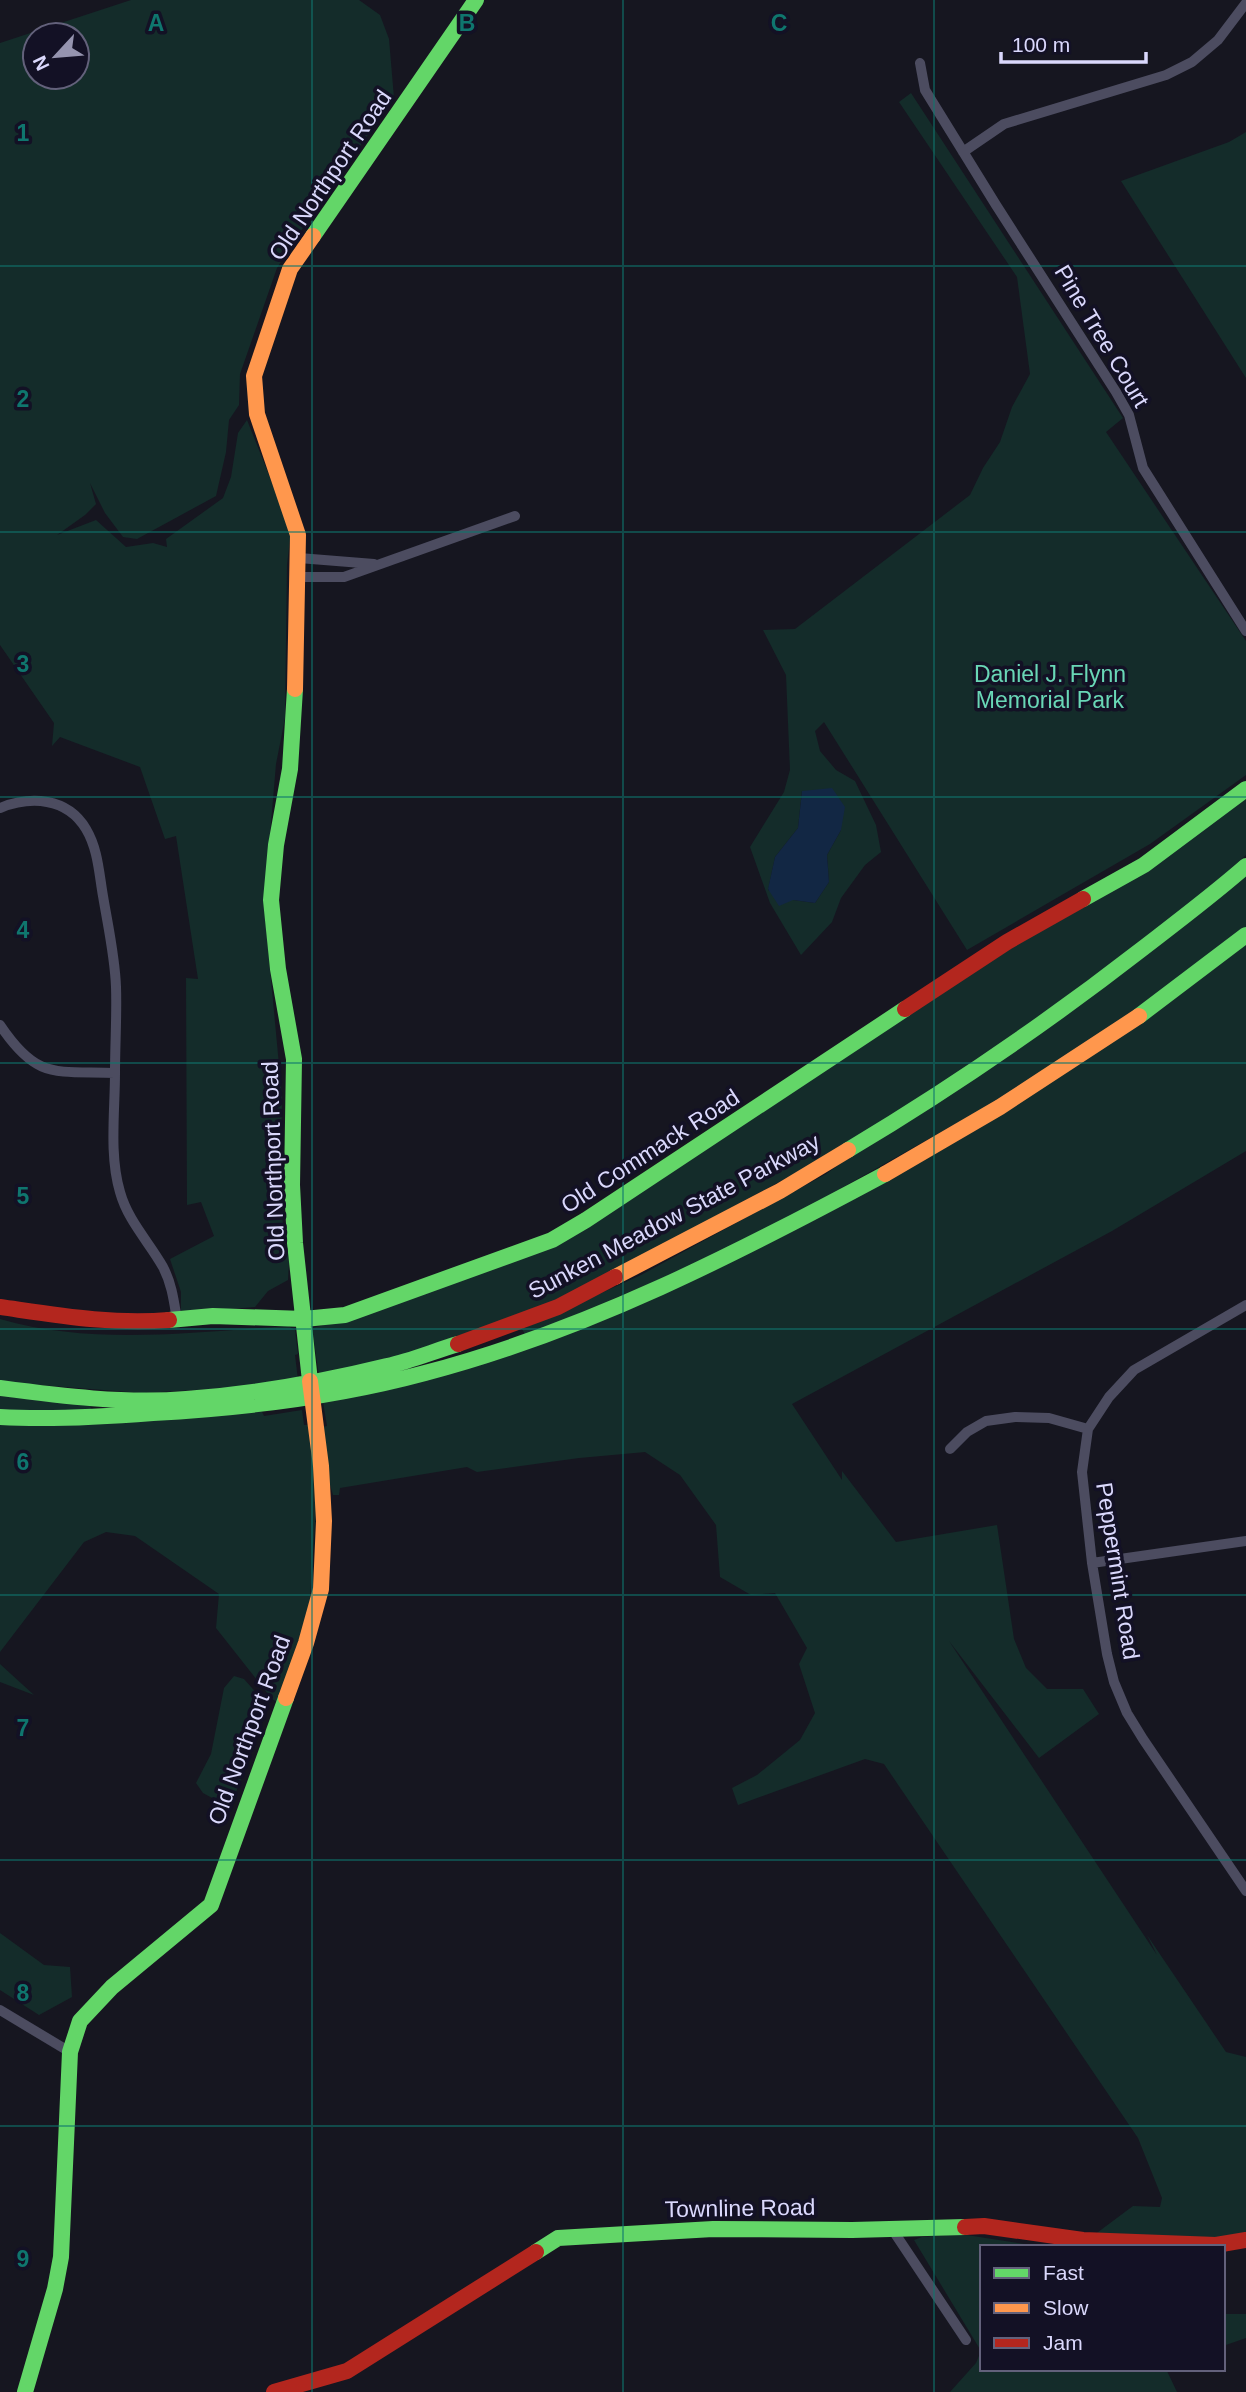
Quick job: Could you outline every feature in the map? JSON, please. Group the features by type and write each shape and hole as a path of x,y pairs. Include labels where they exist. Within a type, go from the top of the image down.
{"main road":[{"name":"Old Northport Road","path":"25,2392 55,2289 61,2257 71,2052 80,2021 112,1987 211,1905 306,1643 321,1589 324,1521 317,1426 306,1354 295,1243 292,1185 294,1059 278,969 271,900 273,864 290,769 297,659 298,535 257,414 254,376 290,269 476,0"},
{"name":"Old Commack Road","path":"0,1307 122,1322 213,1316 304,1319 345,1315 552,1240 1007,942 1144,865 1246,789"},
{"name":"Sunken Meadow State Parkway","path":"0,1388 46,1395 120,1399 185,1399 266,1389 388,1366 492,1333 558,1307 780,1191 922,1106 1063,1010 1222,888 1246,866"},
{"name":"Sunken Meadow State Parkway","path":"0,1417 24,1419 112,1416 285,1402 423,1373 536,1338 634,1300 743,1249 939,1145 1072,1063 1199,974 1246,935"},
{"name":"Townline Road","path":"274,2392 347,2371 558,2238 713,2228 892,2229 984,2226 1083,2240 1216,2245 1246,2240"}],"street":[{"path":"963,152 1004,124 1166,75 1192,62 1217,40 1246,2"},
{"name":"Pine Tree Court","path":"920,63 925,90 1116,391 1129,415 1143,468 1246,631"},
{"path":"299,577 344,577 515,516"},
{"path":"299,558 380,565"},
{"path":"0,808 16,801 49,801 68,811 84,826 95,848 116,985 116,1177 127,1211 163,1267 170,1284 177,1320"},
{"path":"0,1025 19,1051 39,1066 54,1071 115,1073"},
{"path":"950,1448 967,1432 986,1421 1005,1418 1049,1418 1088,1429 1109,1397 1135,1370 1246,1305"},
{"name":"Peppermint Road","path":"1088,1429 1082,1472 1093,1563 1114,1682 1127,1713 1143,1740 1246,1891"},
{"path":"1093,1563 1246,1541"},
{"path":"0,2010 71,2052"},
{"path":"892,2229 966,2340"}],"green space":[{"path":"131,0 359,0 380,15 389,39 394,98 277,268 240,374 239,405 229,420 226,452 216,496 137,539 123,537 105,513 90,483 96,504 57,535 96,520 126,547 153,543 167,547 166,539 223,498 231,477 238,433 247,420 291,530 287,565 285,718 276,764 264,905 282,1097 280,1204 289,1262 288,1280 268,1291 255,1307 181,1313 181,1292 170,1259 214,1236 201,1202 187,1205 186,978 198,979 176,836 165,839 140,767 60,737 52,746 54,723 0,645 0,43 21,36 21,91 91,91 91,21 67,21"},
{"name":"Daniel J. Flynn Memorial Park","path":"911,93 1123,418 1106,432 1246,641 1246,775 1150,844 967,950 824,722 815,731 820,751 836,770 855,781 876,825 881,852 865,865 841,898 832,922 801,955 770,903 750,847 784,792 790,770 786,675 763,630 795,629 970,495 1000,442 1012,407 1030,374 1017,277 899,102","holes":["802,791 841,830 827,855 829,882 815,903 793,900 768,890 775,857 798,828"]},
{"path":"1246,132 1246,378 1121,181 1229,142"},
{"path":"1246,795 1246,855 1188,907 1028,1029 857,1140 560,1300 434,1347 319,1376 312,1328 342,1321 615,1207"},
{"path":"1246,872 1246,928 1194,969 1039,1077 740,1245 526,1336 522,1329 641,1275 826,1174"},
{"path":"1246,943 1246,1151 1112,1231 792,1404 842,1480 842,1471 896,1542 997,1525 1014,1639 1026,1668 1047,1689 1083,1689 1099,1714 1039,1758 949,1641 1157,1955 1147,1935 1226,2052 1246,2057 1246,2233 1213,2245 1081,2245 1133,2206 1160,2207 1162,2198 1138,2138 884,1764 865,1759 738,1805 732,1788 757,1775 800,1740 815,1713 799,1664 807,1648 775,1593 751,1595 720,1577 716,1525 680,1475 645,1452 477,1472 467,1467 340,1488 339,1495 333,1495 328,1478 322,1427 327,1426 323,1402 401,1387 830,1212"},
{"path":"0,1319 35,1327 107,1335 179,1334 288,1326 295,1330 298,1380 248,1387 142,1393 0,1382"},
{"path":"0,1396 90,1405 92,1413 0,1411"},
{"path":"302,1410 304,1425 309,1425 317,1493 309,1613 279,1703 272,1699 216,1628 219,1594 135,1536 106,1532 84,1542 0,1652 0,1422 262,1412 264,1416"},
{"path":"0,1664 34,1695 0,1682"},
{"path":"234,1676 244,1679 268,1706 232,1803 225,1805 203,1793 196,1783 211,1754 224,1688"},
{"path":"0,1933 44,1965 70,1967 72,1997 39,2015 0,1990"},
{"path":"960,2234 1031,2245 980,2245 980,2349 914,2240"},
{"path":"1225,2314 1246,2314 1246,2338 1225,2345"},
{"path":"980,2353 980,2371 1167,2371 1177,2392 950,2392 976,2363"}],"water":[{"path":"832,788 845,807 841,830 827,855 829,882 815,903 793,900 779,906 768,889 775,857 798,828 802,791"}],"traffic: fast":[{"path":"313,236 476,0"},
{"path":"295,689 290,769 276,845 271,900 278,969 294,1059 292,1185 295,1243 310,1381"},
{"path":"1083,899 1144,865 1246,789"},
{"path":"848,1150 1035,1029 1168,929 1246,866"},
{"path":"1139,1016 1246,935"},
{"path":"169,1320 213,1316 304,1319 345,1315 552,1240 905,1009"},
{"path":"0,1417 96,1417 256,1404 358,1389 425,1373 485,1356 603,1312 717,1261 885,1174"},
{"path":"0,1388 116,1400 211,1397 338,1377 396,1364 458,1344"},
{"path":"25,2392 55,2289 61,2257 70,2052 80,2021 112,1987 211,1905 286,1698"},
{"path":"536,2252 558,2238 713,2229 852,2230 965,2227"}],"traffic: slow":[{"path":"295,689 298,535 257,414 254,376 290,269 313,236"},
{"path":"885,1174 1000,1107 1139,1016"},
{"path":"615,1277 780,1191 848,1150"},
{"path":"286,1698 306,1643 321,1589 324,1521 321,1466 310,1381"}],"traffic: jam":[{"path":"905,1009 1007,942 1083,899"},
{"path":"458,1344 558,1307 615,1277"},
{"path":"0,1307 106,1320 169,1320"},
{"path":"965,2227 984,2226 1083,2240 1216,2245 1246,2240"},
{"path":"274,2392 347,2371 536,2252"}]}
